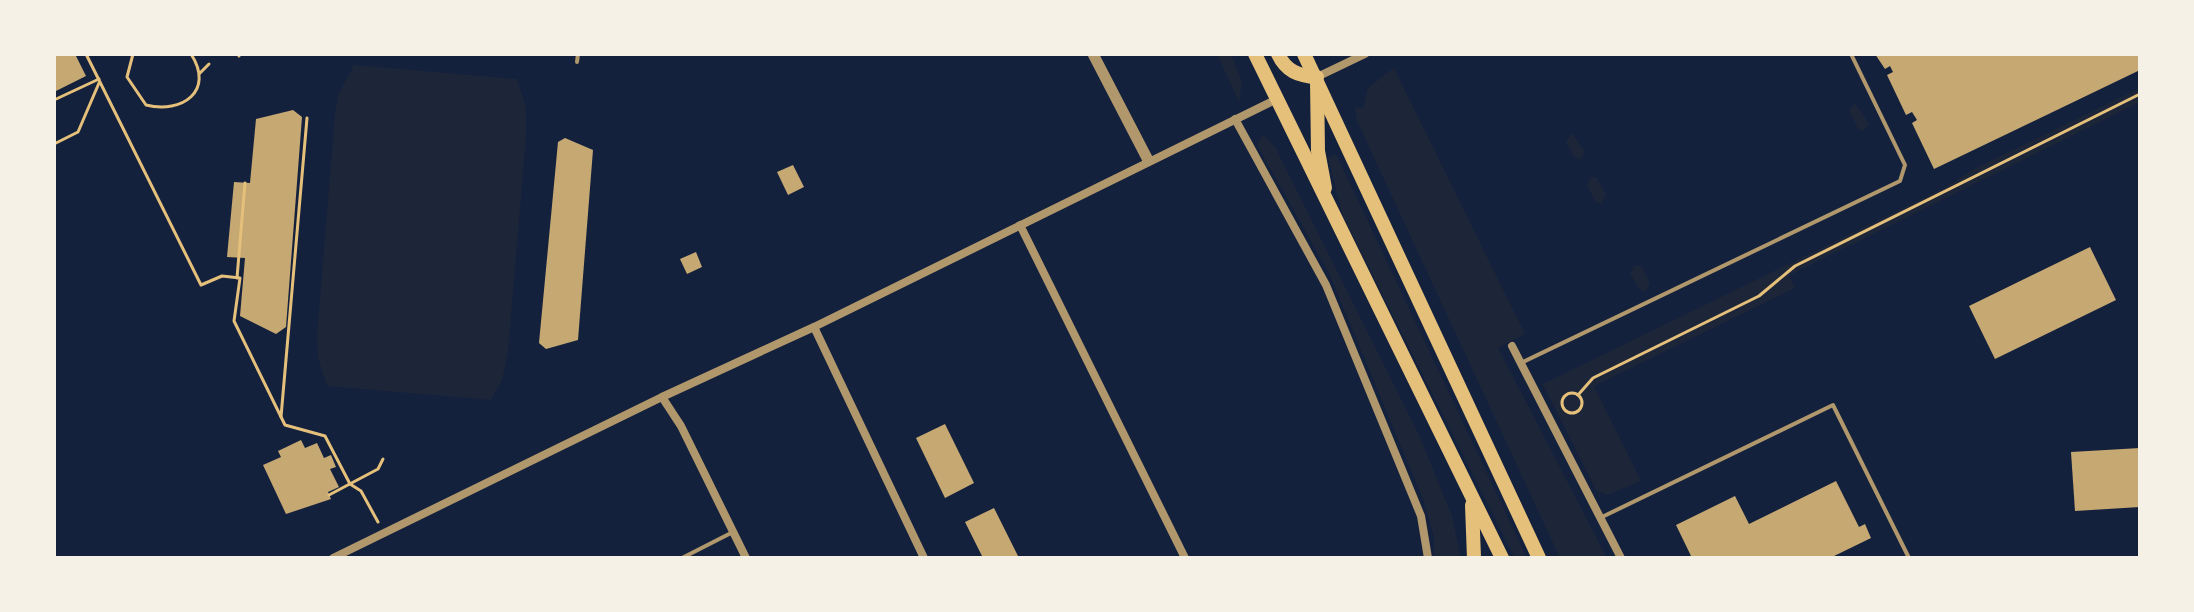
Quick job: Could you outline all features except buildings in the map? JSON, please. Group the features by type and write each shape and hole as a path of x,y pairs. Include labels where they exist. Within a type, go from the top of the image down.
{"highway":[{"path":"1255,54 1502,558"},
{"path":"1278,54 1282,64 1298,76 1317,77"},
{"path":"1304,54 1539,558"},
{"path":"1317,77 1318,151 1330,210"},
{"path":"1472,497 1474,558"}],"street":[{"path":"1093,54 1148,160"},
{"path":"1317,77 1365,54"},
{"path":"333,558 662,397 814,327 1277,99"},
{"path":"1235,119 1326,285 1421,516 1428,558"},
{"path":"1020,225 1185,558"},
{"path":"814,327 924,558"},
{"path":"1512,346 1621,558"},
{"path":"662,397 681,426 746,558"}],"lane":[{"path":"577,62 578,54"},
{"path":"1521,363 1900,181 1905,165 1851,54"},
{"path":"1600,518 1833,405 1909,558"},
{"path":"682,558 733,532"}],"path":[{"path":"86,54 201,285 222,276 240,278 234,321 285,425 325,436 350,484 361,491 376,523 387,517"},
{"path":"133,54 127,77 146,105 176,107 191,98 199,73 209,64"},
{"path":"191,54 199,73"},
{"path":"54,100 99,80"},
{"path":"54,144 78,132 99,80"},
{"path":"1578,395 1593,378 1759,296 1795,266 2140,94"},
{"path":"281,417 307,118"},
{"path":"237,278 245,183"},
{"path":"1571,393 1578,395 1580,410 1574,413 1565,411 1562,398 1571,393"},
{"path":"329,495 378,469 383,459"}],"shaded area":[{"path":"1217,54 1231,54 1242,83 1239,102"},
{"path":"354,65 517,79 526,107 526,137 508,352 502,380 491,400 327,386 318,358 317,335 335,114 338,95"},
{"path":"1394,68 1525,334 1498,348 1607,558 1560,558 1357,121 1355,107 1363,108 1368,88"},
{"path":"2140,88 2140,102 1798,271 1789,276 1795,288 1594,386 1641,481 1607,495 1596,490 1543,384 1946,187 1974,169"},
{"path":"1855,103 1869,124 1863,131 1858,129 1849,110"},
{"path":"1572,133 1585,152 1580,160 1574,157 1566,142"},
{"path":"1263,134 1275,147 1420,437 1452,516 1461,558 1434,558 1434,536 1423,499 1329,273 1257,145"},
{"path":"1336,154 1527,558 1515,558 1343,216 1328,158"},
{"path":"1591,177 1597,178 1606,195 1601,204 1595,201 1587,185"},
{"path":"1635,265 1641,266 1650,283 1645,292 1639,289 1630,273"}]}
